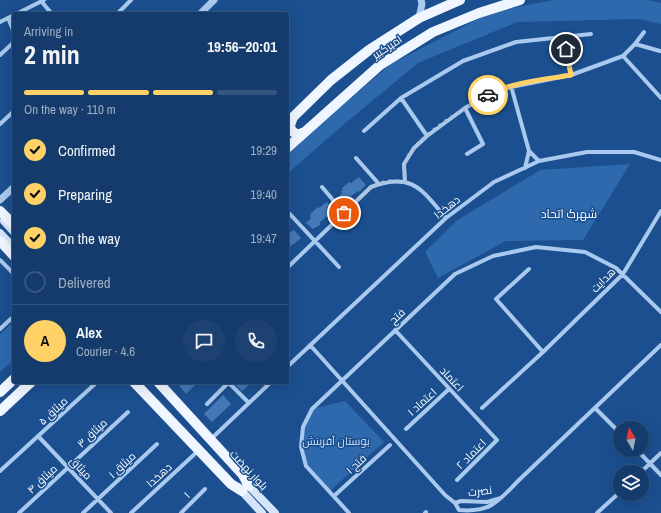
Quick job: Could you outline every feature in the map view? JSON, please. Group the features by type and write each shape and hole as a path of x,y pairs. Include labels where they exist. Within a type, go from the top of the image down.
{"main road":[{"name":"امیرکبیر","path":"290,120 331,80 364,54 419,18 460,0"},
{"name":"امیرکبیر","path":"289,146 380,64 433,32 479,13 520,0"},
{"path":"290,120 291,130 297,134 305,132"},
{"path":"0,211 12,223"},
{"path":"0,217 12,230"},
{"path":"0,233 5,246 12,254"},
{"path":"0,392 12,381"},
{"path":"0,411 29,384"},
{"path":"136,384 205,444 244,475 245,488 231,484 205,444 159,384"},
{"path":"143,384 205,444"},
{"name":"بلوار نهضت","path":"245,488 262,513"},
{"name":"بلوار نهضت","path":"245,488 274,513"}],"street":[{"path":"119,12 131,0"},
{"path":"202,12 214,0"},
{"path":"419,18 422,4 421,0"},
{"path":"21,12 42,1 50,12"},
{"path":"0,22 12,16"},
{"path":"8,18 12,27"},
{"path":"405,182 404,164 414,148 427,136 465,108 497,90 571,75 623,56 644,32"},
{"path":"364,131 401,98 463,62 516,42 591,34"},
{"path":"563,36 571,75"},
{"path":"0,55 12,44"},
{"path":"635,44 660,51"},
{"path":"623,56 661,98"},
{"path":"511,86 529,151 525,168"},
{"path":"401,98 427,136"},
{"path":"465,108 483,144 467,154"},
{"path":"0,124 12,113"},
{"path":"529,151 539,161"},
{"name":"دهخدا","path":"289,365 446,218 494,182 539,161 587,152 634,152 661,160"},
{"path":"356,158 378,184"},
{"path":"289,266 371,187 387,181 405,182 421,189 446,218"},
{"path":"322,187 344,213"},
{"path":"0,200 12,189"},
{"name":"هدایت","path":"482,408 544,352 623,274 661,211"},
{"path":"289,213 339,267"},
{"name":"فتح","path":"349,513 306,466 301,447 303,427 312,409 455,274 493,256 536,247 586,252 616,268 661,312"},
{"path":"0,260 12,272"},
{"path":"529,269 496,299 544,352"},
{"path":"0,329 12,318"},
{"name":"اعتماد","path":"395,330 497,440"},
{"name":"نصرت","path":"310,346 343,380 445,495 456,503 461,501 487,502 501,498 661,346"},
{"name":"میثاق ۵","path":"0,471 95,384"},
{"path":"207,404 226,384"},
{"path":"230,384 248,403"},
{"name":"دهخدا","path":"134,512 269,384"},
{"name":"اعتماد ۱","path":"406,429 449,389"},
{"path":"595,408 613,426"},
{"name":"میثاق ۳","path":"68,468 128,412"},
{"name":"میثاق","path":"38,436 111,513"},
{"name":"اعتماد ۲","path":"457,480 497,440"},
{"name":"میثاق ۱","path":"83,513 157,444"},
{"name":"فتح ۱","path":"334,496 390,445"},
{"path":"650,463 661,454"},
{"path":"644,457 661,475"},
{"name":"میثاق ۴","path":"19,513 68,468"},
{"name":"۱","path":"181,513 205,489"},
{"path":"456,503 459,510 472,512 483,511 491,509 501,498"},
{"path":"597,513 613,498"}],"green space":[{"path":"554,0 648,0 661,3 661,24 639,19 517,22 418,63 289,172 289,152 391,64 480,18 512,8"},
{"path":"630,164 583,240 506,241 438,278 425,252 456,221 540,170"},
{"path":"12,323 12,362 0,372 0,334"},
{"name":"بوستان آفرینش","path":"345,401 384,442 330,491 306,466 301,447 303,427 312,409"}],"building":[{"path":"359,177 366,185 359,192 358,191 351,196 352,199 344,204 338,197 342,193 342,188 349,182 351,183"},
{"path":"327,202 334,210 320,222 320,225 313,229 306,223 311,218 310,214"},
{"path":"294,230 301,238 289,247 289,233"},
{"path":"178,384 196,384 186,394"},
{"path":"235,384 250,384 242,391"},
{"path":"223,395 231,404 212,422 204,414"}],"way so far":[{"path":"344,213 371,187 387,181 405,182 404,164 414,148 427,136 465,108 488,95"}],"district":[{"name":"شهرک اتحاد","path":"569,214"}],"route":[{"path":"488,95 497,90 511,86 571,75 566,49"}]}
